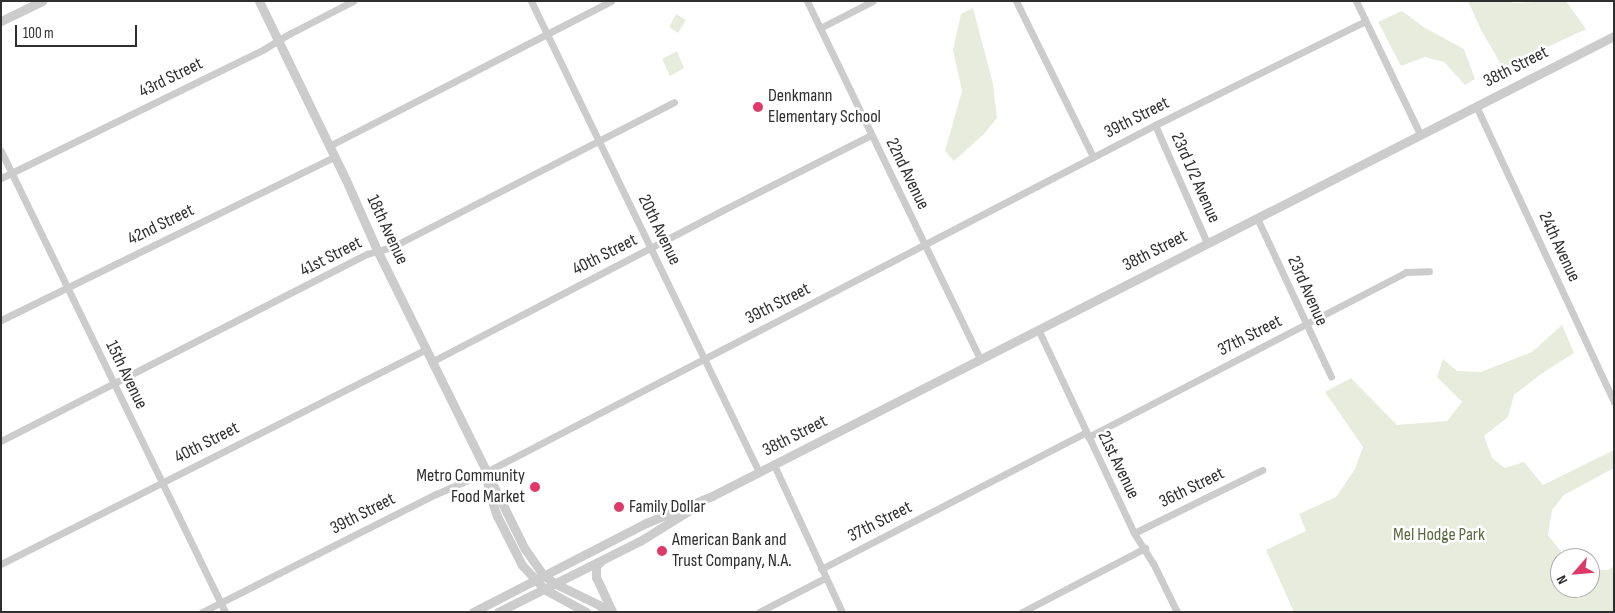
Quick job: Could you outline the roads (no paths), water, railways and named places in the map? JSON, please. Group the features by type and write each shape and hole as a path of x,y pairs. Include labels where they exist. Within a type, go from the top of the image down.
{"street":[{"path":"1,21 42,1"},
{"name":"18th Avenue","path":"259,1 377,250 525,549 543,575 556,584 599,606 605,612"},
{"name":"43rd Street","path":"1,178 278,41 352,1"},
{"name":"20th Avenue","path":"531,1 759,472"},
{"path":"329,146 611,1"},
{"name":"22nd Avenue","path":"807,1 980,359"},
{"path":"820,28 873,1"},
{"path":"1016,1 1093,157"},
{"path":"1356,1 1420,134"},
{"name":"39th Street","path":"202,612 436,494 486,472 1155,125 1365,20"},
{"name":"38th Street","path":"473,612 646,523 712,496 774,465 1614,36"},
{"name":"41st Street","path":"1,441 377,250 392,248 674,102"},
{"name":"24th Avenue","path":"1476,106 1614,402"},
{"name":"23rd 1/2 Avenue","path":"1155,125 1207,243"},
{"name":"40th Street","path":"433,361 871,136"},
{"name":"15th Avenue","path":"1,151 225,612"},
{"name":"42nd Street","path":"1,320 334,157"},
{"name":"23rd Avenue","path":"1257,218 1331,377"},
{"name":"37th Street","path":"821,569 1406,272 1429,271"},
{"name":"21st Avenue","path":"1038,329 1134,533 1145,548 1176,612"},
{"name":"40th Street","path":"1,564 427,348"},
{"path":"774,465 842,612"},
{"name":"36th Street","path":"1134,533 1262,470"},
{"name":"18th Avenue","path":"486,472 488,489 497,516 522,565 544,590 586,612"},
{"name":"38th Street","path":"498,612 640,541 712,496"},
{"path":"1022,612 1145,548"},
{"path":"601,561 596,566 596,577 612,612"},
{"path":"759,612 825,578"}],"place":[{"name":"Denkmann Elementary School","path":"758,107"},
{"name":"Metro Community Food Market","path":"535,487"},
{"name":"Family Dollar","path":"619,507"},
{"name":"American Bank and Trust Company, N.A.","path":"662,551"}],"park label":[{"name":"Mel Hodge Park","path":"1439,535"}]}
